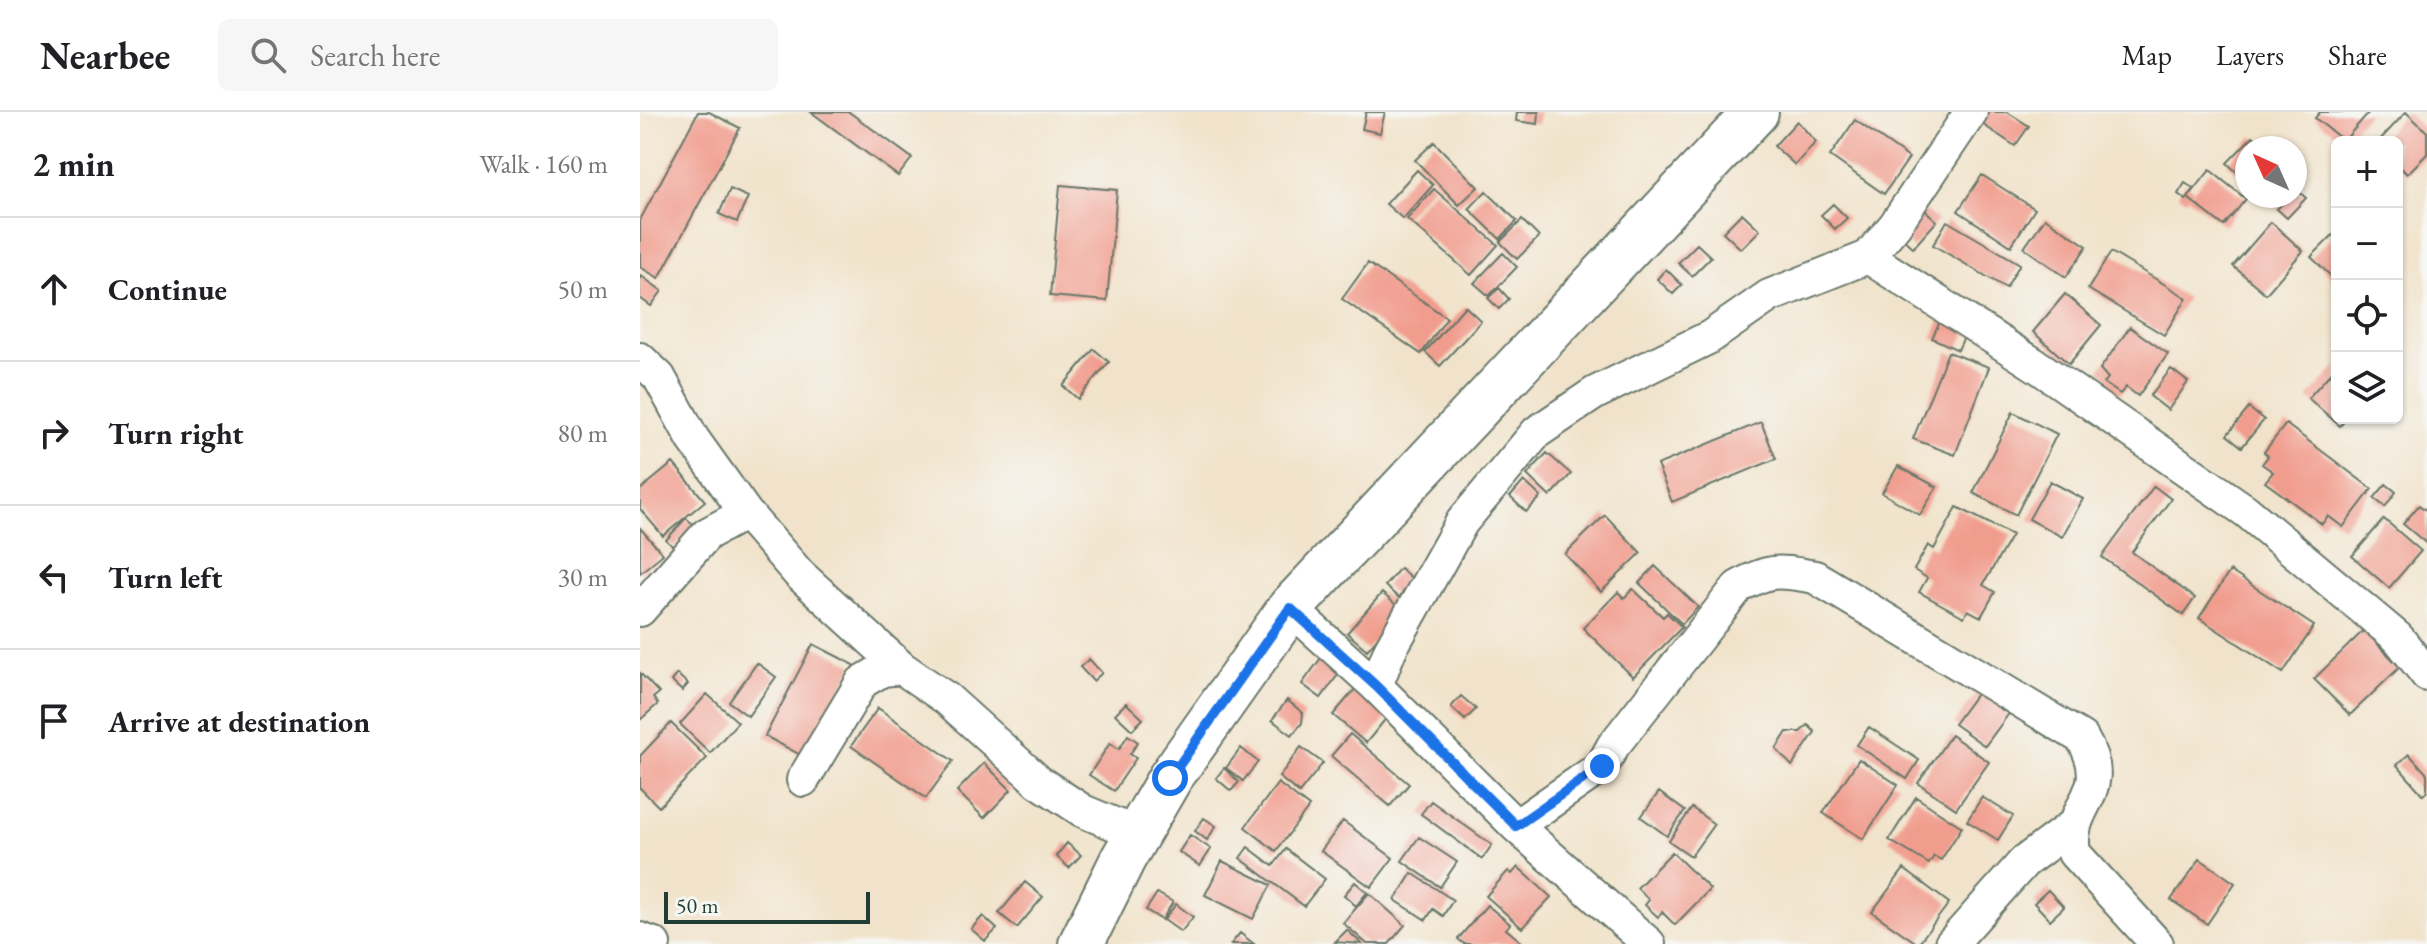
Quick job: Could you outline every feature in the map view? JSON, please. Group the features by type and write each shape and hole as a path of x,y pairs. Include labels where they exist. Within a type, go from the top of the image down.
{"main road":[{"path":"1081,944 1170,778 1290,608 1756,112"}],"street":[{"path":"1376,686 1390,650 1462,522 1537,432 1595,393 1710,337 1769,296 1868,257 1895,225 1971,112"},
{"path":"1868,257 2040,368 2246,511 2398,638 2427,675"},
{"path":"640,359 659,377 693,439 746,513 799,574 902,668 947,699 1039,782 1083,811 1138,834"},
{"path":"640,610 707,534 746,513"},
{"path":"1516,826 1602,766 1613,746 1738,587 1763,573 1777,570 1815,577 2082,738 2094,759 2093,784 2071,834 2074,853 2157,944"},
{"path":"1290,608 1376,686 1516,826 1649,944"},
{"path":"803,780 862,682 882,670 902,668"},
{"path":"1951,944 2024,862 2076,823"},
{"path":"640,939 654,944"}],"building":[{"path":"698,112 709,112 740,128 659,278 640,267 640,220"},
{"path":"811,112 849,112 912,158 898,176"},
{"path":"1366,112 1385,112 1380,133 1362,129"},
{"path":"1517,112 1539,112 1538,124 1516,121"},
{"path":"1986,112 2007,112 2029,126 2015,146 1979,122"},
{"path":"2320,112 2369,112 2348,136 2338,136 2315,118"},
{"path":"2406,112 2427,132 2427,154 2407,174 2403,170 2403,136 2384,136"},
{"path":"1855,120 1909,158 1884,194 1830,156"},
{"path":"1797,121 1816,142 1795,165 1774,146"},
{"path":"1434,142 1478,187 1459,205 1415,160"},
{"path":"2235,155 2235,171 2227,163"},
{"path":"1417,170 1433,185 1403,219 1386,204"},
{"path":"2210,170 2235,190 2235,208 2239,208 2224,226 2188,198"},
{"path":"1982,175 2035,209 2011,246 1958,211"},
{"path":"2185,183 2194,189 2186,200 2178,194"},
{"path":"1060,185 1117,190 1107,301 1050,296"},
{"path":"730,189 748,197 737,222 719,214"},
{"path":"1434,189 1498,245 1471,275 1407,219"},
{"path":"1486,191 1517,221 1500,239 1469,209"},
{"path":"1833,204 1847,218 1835,229 1821,215"},
{"path":"2278,208 2296,208 2287,218"},
{"path":"1925,210 1937,221 1913,248 1901,237"},
{"path":"1742,213 1760,230 1741,249 1723,232"},
{"path":"2045,218 2087,246 2066,277 2024,248"},
{"path":"1522,220 1539,237 1517,259 1500,242"},
{"path":"1947,221 2020,264 2006,288 1933,245"},
{"path":"2271,222 2303,251 2266,294 2233,266"},
{"path":"2331,237 2331,276 2311,257"},
{"path":"1697,244 1711,257 1692,276 1678,263"},
{"path":"2111,252 2187,298 2164,335 2088,289"},
{"path":"1503,253 1517,267 1489,296 1474,283"},
{"path":"1368,263 1447,318 1421,354 1342,299"},
{"path":"1666,269 1682,285 1673,294 1657,279"},
{"path":"640,275 662,291 651,306 640,298"},
{"path":"1499,288 1509,299 1499,309 1488,298"},
{"path":"2065,294 2101,325 2069,364 2033,332"},
{"path":"1465,306 1481,321 1440,366 1425,352"},
{"path":"1943,315 1969,326 1958,350 1932,338"},
{"path":"2130,327 2168,354 2138,396 2126,387 2120,394 2104,383 2108,378 2100,369"},
{"path":"1094,349 1109,362 1078,399 1063,386"},
{"path":"1948,352 1989,367 1955,455 1913,439"},
{"path":"2171,369 2188,382 2168,410 2150,396"},
{"path":"2331,373 2331,418 2308,398"},
{"path":"2249,408 2264,420 2242,447 2227,435"},
{"path":"2013,412 2057,434 2016,515 1973,493"},
{"path":"1761,422 1776,459 1672,502 1657,465"},
{"path":"2286,424 2372,489 2343,527 2328,516 2322,524 2265,482 2273,472 2262,464 2268,456 2264,452"},
{"path":"1547,453 1571,474 1550,497 1527,475"},
{"path":"673,463 705,501 663,536 640,509 640,490"},
{"path":"1898,466 1937,487 1920,515 1882,493"},
{"path":"1524,481 1541,497 1526,512 1510,497"},
{"path":"2050,481 2083,499 2062,537 2029,519"},
{"path":"2386,484 2396,492 2385,507 2374,498"},
{"path":"2154,486 2171,499 2132,552 2195,598 2183,615 2102,557"},
{"path":"2419,505 2427,511 2427,544 2403,524"},
{"path":"1957,507 2012,535 1983,585 1995,592 1981,617 1968,610 1964,617 1919,592 1927,578 1914,570 1928,545 1934,549"},
{"path":"1605,515 1641,553 1601,592 1565,554"},
{"path":"686,518 694,525 674,547 666,540"},
{"path":"2384,519 2421,551 2389,588 2352,556"},
{"path":"640,528 663,554 640,573"},
{"path":"1655,566 1698,607 1682,624 1639,583"},
{"path":"1400,568 1414,580 1399,598 1385,586"},
{"path":"2230,571 2314,626 2283,673 2199,618"},
{"path":"1633,589 1663,617 1667,613 1682,627 1633,677 1583,628 1618,592 1624,598"},
{"path":"1382,593 1402,610 1367,650 1347,633"},
{"path":"2364,630 2400,667 2350,715 2314,679"},
{"path":"813,644 854,665 806,758 765,736"},
{"path":"1321,658 1340,672 1321,698 1302,684"},
{"path":"1089,659 1102,673 1093,681 1080,667"},
{"path":"757,663 776,677 748,716 729,702"},
{"path":"640,673 659,693 653,698 658,704 640,720"},
{"path":"677,674 688,684 682,691 671,681"},
{"path":"1356,688 1388,716 1366,743 1333,715"},
{"path":"1979,690 2010,712 1985,746 1954,724"},
{"path":"707,694 738,722 710,753 680,724"},
{"path":"1461,696 1476,709 1465,720 1451,707"},
{"path":"1287,700 1303,713 1302,723 1292,735 1272,720"},
{"path":"1126,703 1143,719 1132,730 1115,714"},
{"path":"878,708 953,761 926,798 851,746"},
{"path":"671,723 707,758 659,807 640,788 640,756"},
{"path":"1808,725 1815,732 1792,766 1776,749 1787,732 1800,732"},
{"path":"1869,727 1919,760 1907,779 1857,745"},
{"path":"1350,734 1409,784 1390,806 1331,756"},
{"path":"1128,735 1138,742 1130,754 1136,758 1114,791 1089,775 1110,743 1119,749"},
{"path":"1951,735 1989,762 1956,809 1918,783"},
{"path":"1301,747 1323,763 1299,793 1279,777"},
{"path":"1241,748 1258,762 1243,781 1226,768"},
{"path":"2409,754 2427,774 2427,791 2423,795 2397,765"},
{"path":"1859,759 1898,785 1863,839 1823,813"},
{"path":"984,763 1011,790 984,818 957,791"},
{"path":"1224,768 1239,782 1231,791 1216,778"},
{"path":"1278,783 1309,807 1276,851 1245,827"},
{"path":"1659,792 1685,811 1667,836 1641,817"},
{"path":"1916,797 1962,827 1941,860 1934,856 1929,864 1889,840"},
{"path":"1982,797 2013,816 1998,840 1967,821"},
{"path":"1431,801 1492,845 1482,859 1421,814"},
{"path":"1692,808 1714,824 1691,856 1669,841"},
{"path":"1204,818 1216,826 1207,840 1195,831"},
{"path":"1343,821 1393,858 1371,887 1321,851"},
{"path":"1190,835 1211,849 1200,866 1179,852"},
{"path":"1419,837 1457,862 1440,887 1402,861"},
{"path":"1067,843 1081,855 1069,868 1056,856"},
{"path":"1248,847 1273,866 1286,849 1325,879 1304,906 1240,858"},
{"path":"1672,852 1710,889 1675,925 1662,912 1658,917 1645,905 1649,900 1637,888"},
{"path":"2200,859 2235,883 2207,924 2171,900"},
{"path":"1222,861 1271,885 1253,919 1205,895"},
{"path":"1518,867 1551,897 1522,928 1486,896 1508,871 1512,874"},
{"path":"1904,869 1949,903 1918,944 1872,912"},
{"path":"1412,873 1453,900 1443,916 1433,909 1426,920 1395,900"},
{"path":"1025,882 1043,897 1017,928 999,913"},
{"path":"1355,882 1367,892 1356,906 1344,895"},
{"path":"2048,890 2064,907 2050,920 2034,903"},
{"path":"1157,893 1173,902 1162,920 1146,910"},
{"path":"1369,893 1405,925 1389,944 1367,944 1343,923"},
{"path":"1176,904 1193,917 1181,932 1164,920"},
{"path":"1487,905 1510,924 1506,929 1524,944 1464,944 1458,939"},
{"path":"983,916 997,929 985,941 971,929"},
{"path":"1347,930 1362,944 1335,942"},
{"path":"1240,933 1254,944 1231,944"}],"route":[{"path":"1170,778 1290,608 1376,686 1516,826 1602,766"}]}
